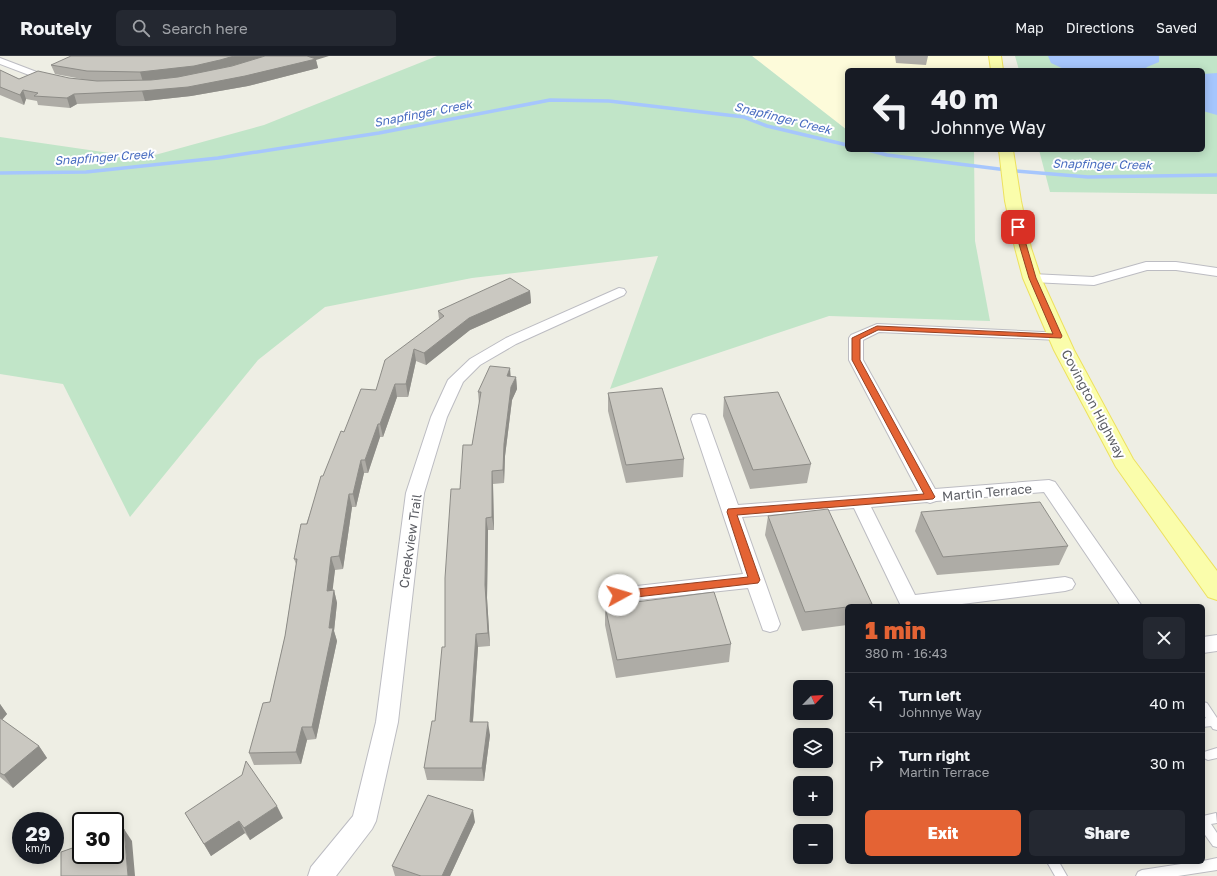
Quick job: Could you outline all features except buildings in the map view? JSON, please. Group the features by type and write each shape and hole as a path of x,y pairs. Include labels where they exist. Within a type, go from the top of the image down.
{"main road":[{"path":"995,56 997,68"},
{"name":"Covington Highway","path":"1006,152 1018,227 1031,272 1064,350 1124,462 1217,590"}],"street":[{"path":"0,61 40,76 66,82"},
{"path":"1146,266 1217,281"},
{"path":"1031,272 1094,281 1146,266 1176,266 1217,272"},
{"name":"Creekview Trail","path":"320,876 364,821 387,722 415,493 440,417 456,380 475,362 511,341 619,292"},
{"path":"930,497 856,360 856,338 877,328 1058,336"},
{"path":"699,419 770,624"},
{"name":"Martin Terrace","path":"732,512 930,497 1049,486 1131,604"},
{"path":"860,502 908,603 1065,584"},
{"path":"619,595 755,580"},
{"path":"1205,645 1217,643"}],"lane":[{"path":"1205,710 1211,723"},
{"path":"1205,821 1216,818"},
{"path":"1205,825 1217,842"},
{"path":"1054,864 1061,876"},
{"path":"1142,876 1217,864"}],"shaded area":[{"path":"752,56 989,56 991,68 845,68 845,128"}],"green space":[{"path":"437,56 752,56 845,128 845,152 974,152 975,241 990,321 829,316 610,389 658,256 472,278 325,307 258,360 130,517 63,384 0,374 0,137 144,158 264,125"},
{"path":"1015,56 1217,56 1217,194 1050,192 1040,152 1205,152 1205,68 1018,68"}],"water":[{"path":"1048,56 1159,56 1159,62 1146,68 1062,68 1051,63"},
{"path":"1217,73 1217,115 1205,112 1205,74"}],"waterway":[{"name":"Snapfinger Creek","path":"0,173 86,172 218,158 379,133 550,100 609,101 744,117 767,126 845,145"},
{"name":"Snapfinger Creek","path":"876,152 887,155 1015,171 1088,177 1217,175"}],"route":[{"path":"619,595 755,580 732,512 930,497 856,360 856,338 877,328 1058,336 1032,278 1018,227"}]}
